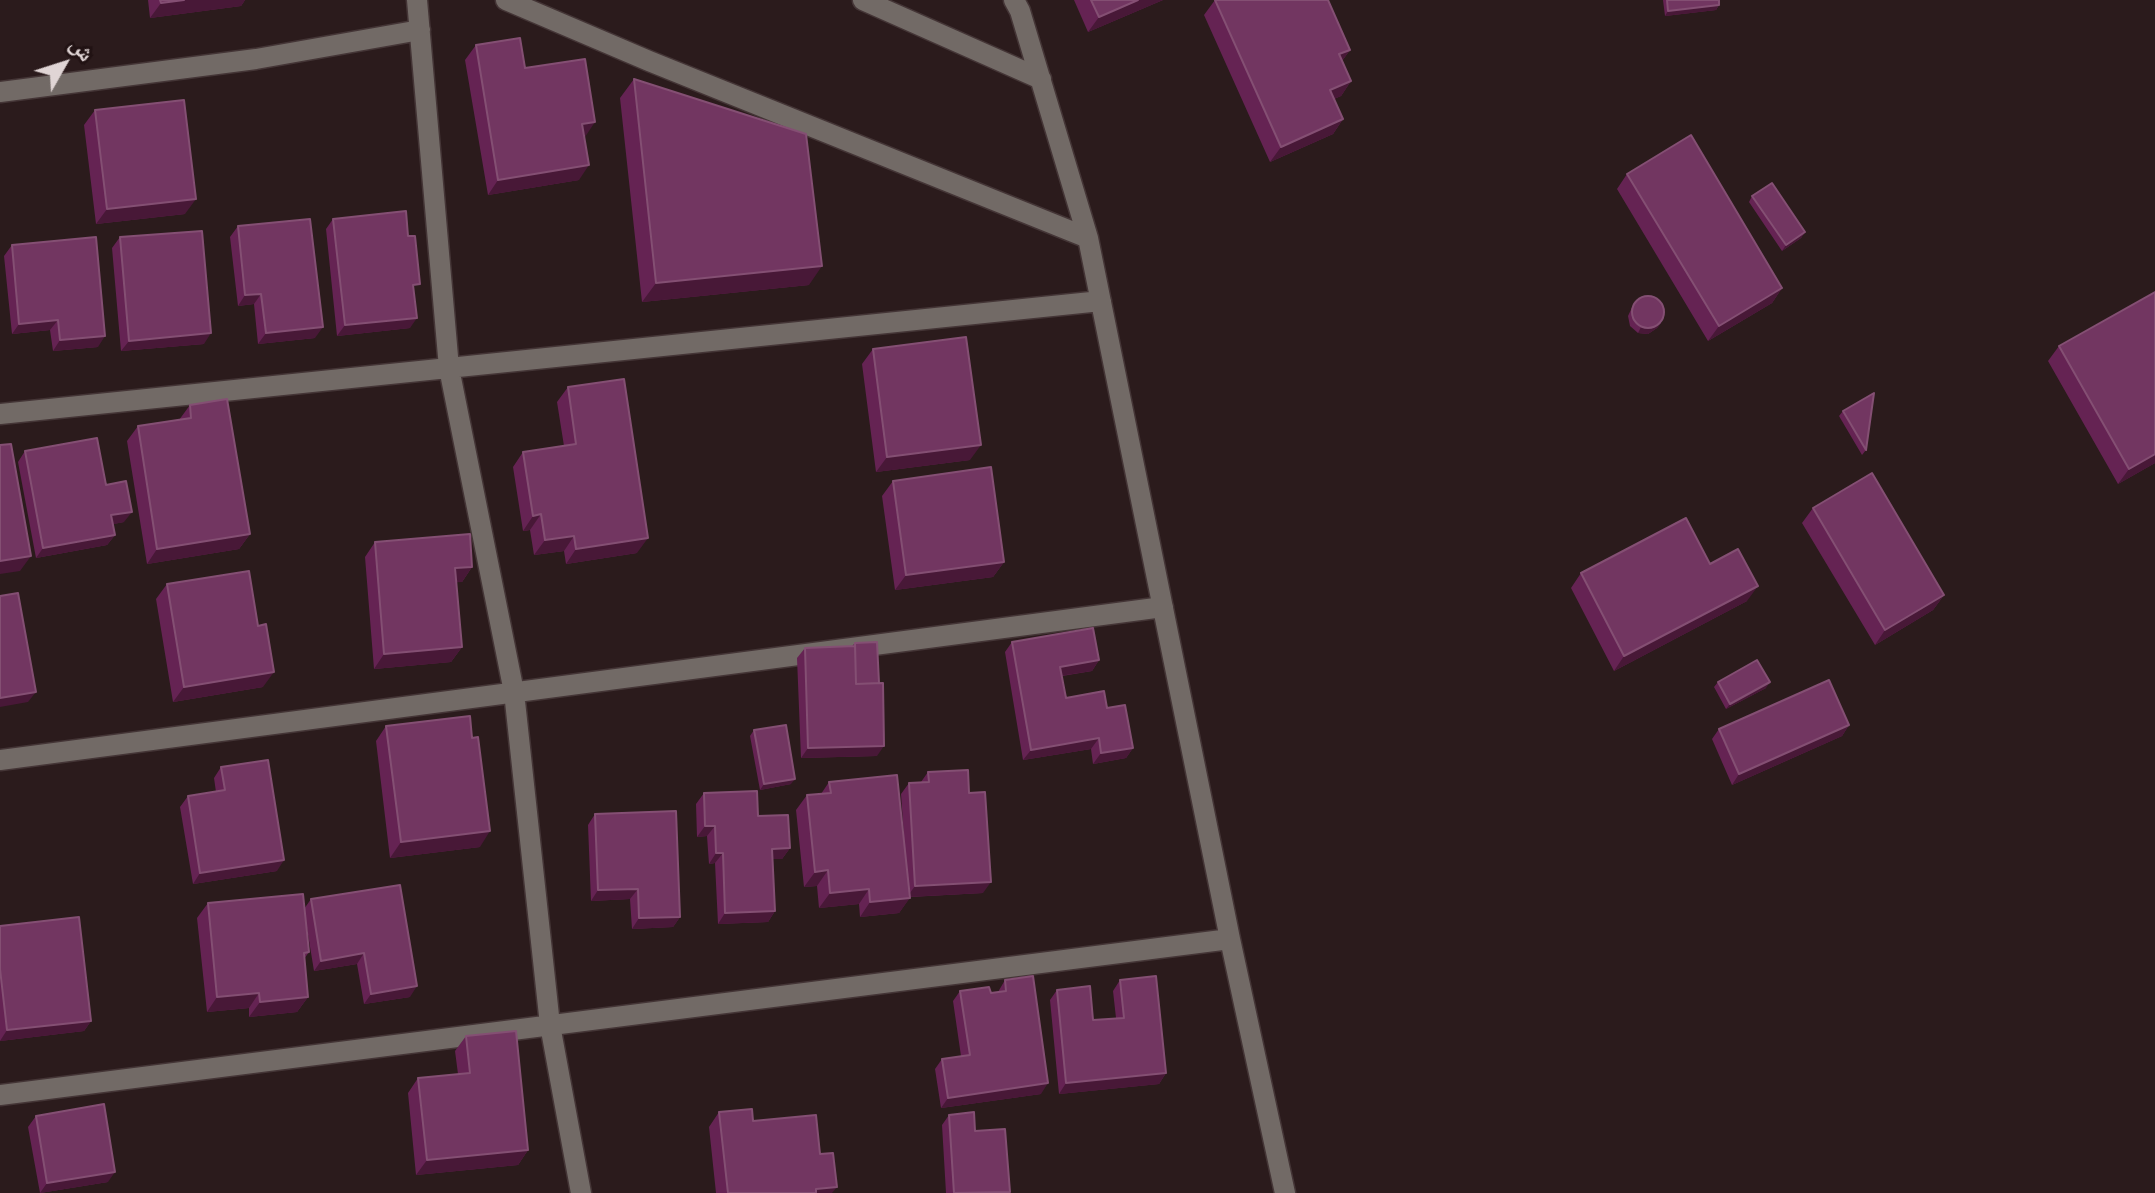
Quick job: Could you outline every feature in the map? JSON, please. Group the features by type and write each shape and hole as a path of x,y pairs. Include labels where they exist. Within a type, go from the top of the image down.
{"street":[{"path":"417,0 449,368 514,692 550,1025 581,1193"},
{"path":"506,0 1088,238"},
{"path":"863,0 1041,79"},
{"path":"1014,0 1020,11 1088,238 1230,939 1285,1193"},
{"path":"0,92 256,59 420,30"},
{"path":"0,414 1101,301"},
{"path":"0,760 1163,607"},
{"path":"0,1095 1230,939"}],"building":[{"path":"1091,0 1138,0 1099,17"},
{"path":"1215,0 1328,0 1350,50 1339,54 1351,81 1330,90 1343,119 1281,147"},
{"path":"1667,0 1719,0 1719,5 1668,11"},
{"path":"520,38 525,68 585,59 595,122 582,124 589,165 498,180 476,45"},
{"path":"634,79 806,134 822,266 656,283"},
{"path":"184,100 196,199 107,209 95,110"},
{"path":"1691,135 1782,288 1719,326 1627,174"},
{"path":"1772,183 1805,232 1786,245 1752,196"},
{"path":"406,211 408,236 415,236 420,284 413,285 417,318 345,325 333,219"},
{"path":"310,219 323,327 266,333 261,294 245,295 238,226"},
{"path":"202,231 211,333 129,341 120,237"},
{"path":"96,237 105,336 60,340 58,320 19,324 12,245"},
{"path":"2155,292 2155,454 2129,469 2059,346"},
{"path":"1648,296 1660,300 1664,312 1660,324 1648,328 1636,324 1632,312 1636,300"},
{"path":"966,337 981,445 887,457 873,349"},
{"path":"624,379 648,538 576,549 574,536 545,540 541,514 533,516 523,452 576,444 568,387"},
{"path":"1874,393 1866,450 1843,411"},
{"path":"227,399 250,534 157,549 138,426 191,418 190,405"},
{"path":"97,438 106,485 126,481 132,512 111,515 115,535 43,548 25,451"},
{"path":"11,444 31,556 0,561 0,445"},
{"path":"991,467 1004,562 906,575 893,481"},
{"path":"1872,473 1944,595 1885,630 1813,508"},
{"path":"1686,518 1710,564 1738,549 1758,586 1624,656 1581,573"},
{"path":"470,534 472,567 455,568 462,647 384,654 375,542"},
{"path":"249,571 258,626 266,624 274,672 184,687 167,584"},
{"path":"18,593 36,692 0,698 0,596"},
{"path":"1093,628 1099,660 1060,667 1066,698 1104,691 1107,708 1125,705 1133,748 1101,753 1099,738 1031,750 1012,642"},
{"path":"877,642 879,683 856,684 855,643"},
{"path":"855,646 856,684 883,683 884,746 808,748 805,648"},
{"path":"1757,660 1770,682 1730,704 1718,682"},
{"path":"1829,680 1849,725 1739,774 1719,729"},
{"path":"470,716 472,738 478,737 490,831 401,842 386,726"},
{"path":"786,725 795,779 764,784 754,730"},
{"path":"268,760 284,860 200,873 188,796 225,790 221,767"},
{"path":"968,770 969,793 985,792 991,882 915,886 909,783 929,782 928,772"},
{"path":"897,775 910,898 870,902 869,889 830,893 828,870 815,872 807,795 831,793 829,782"},
{"path":"757,791 758,816 788,815 790,848 772,849 775,911 725,913 723,853 716,853 715,826 705,826 704,793"},
{"path":"676,811 680,917 639,918 638,889 598,890 595,814"},
{"path":"400,885 417,986 371,994 364,953 321,961 311,899"},
{"path":"303,894 309,952 304,953 308,997 260,1002 259,993 217,997 208,903"},
{"path":"79,917 91,1021 7,1030 0,969 0,926"},
{"path":"1033,976 1048,1083 948,1098 942,1059 970,1055 960,991 989,987 991,993 1006,991 1005,980"},
{"path":"1156,976 1166,1073 1066,1083 1057,990 1090,986 1093,1020 1124,1018 1120,980"},
{"path":"516,1031 528,1150 427,1160 418,1078 470,1073 466,1036"},
{"path":"104,1104 115,1172 47,1183 36,1116"},
{"path":"752,1109 753,1121 816,1115 820,1154 833,1153 837,1187 816,1189 816,1193 728,1193 719,1112"},
{"path":"974,1112 975,1131 1005,1129 1010,1192 954,1193 949,1115"}]}
